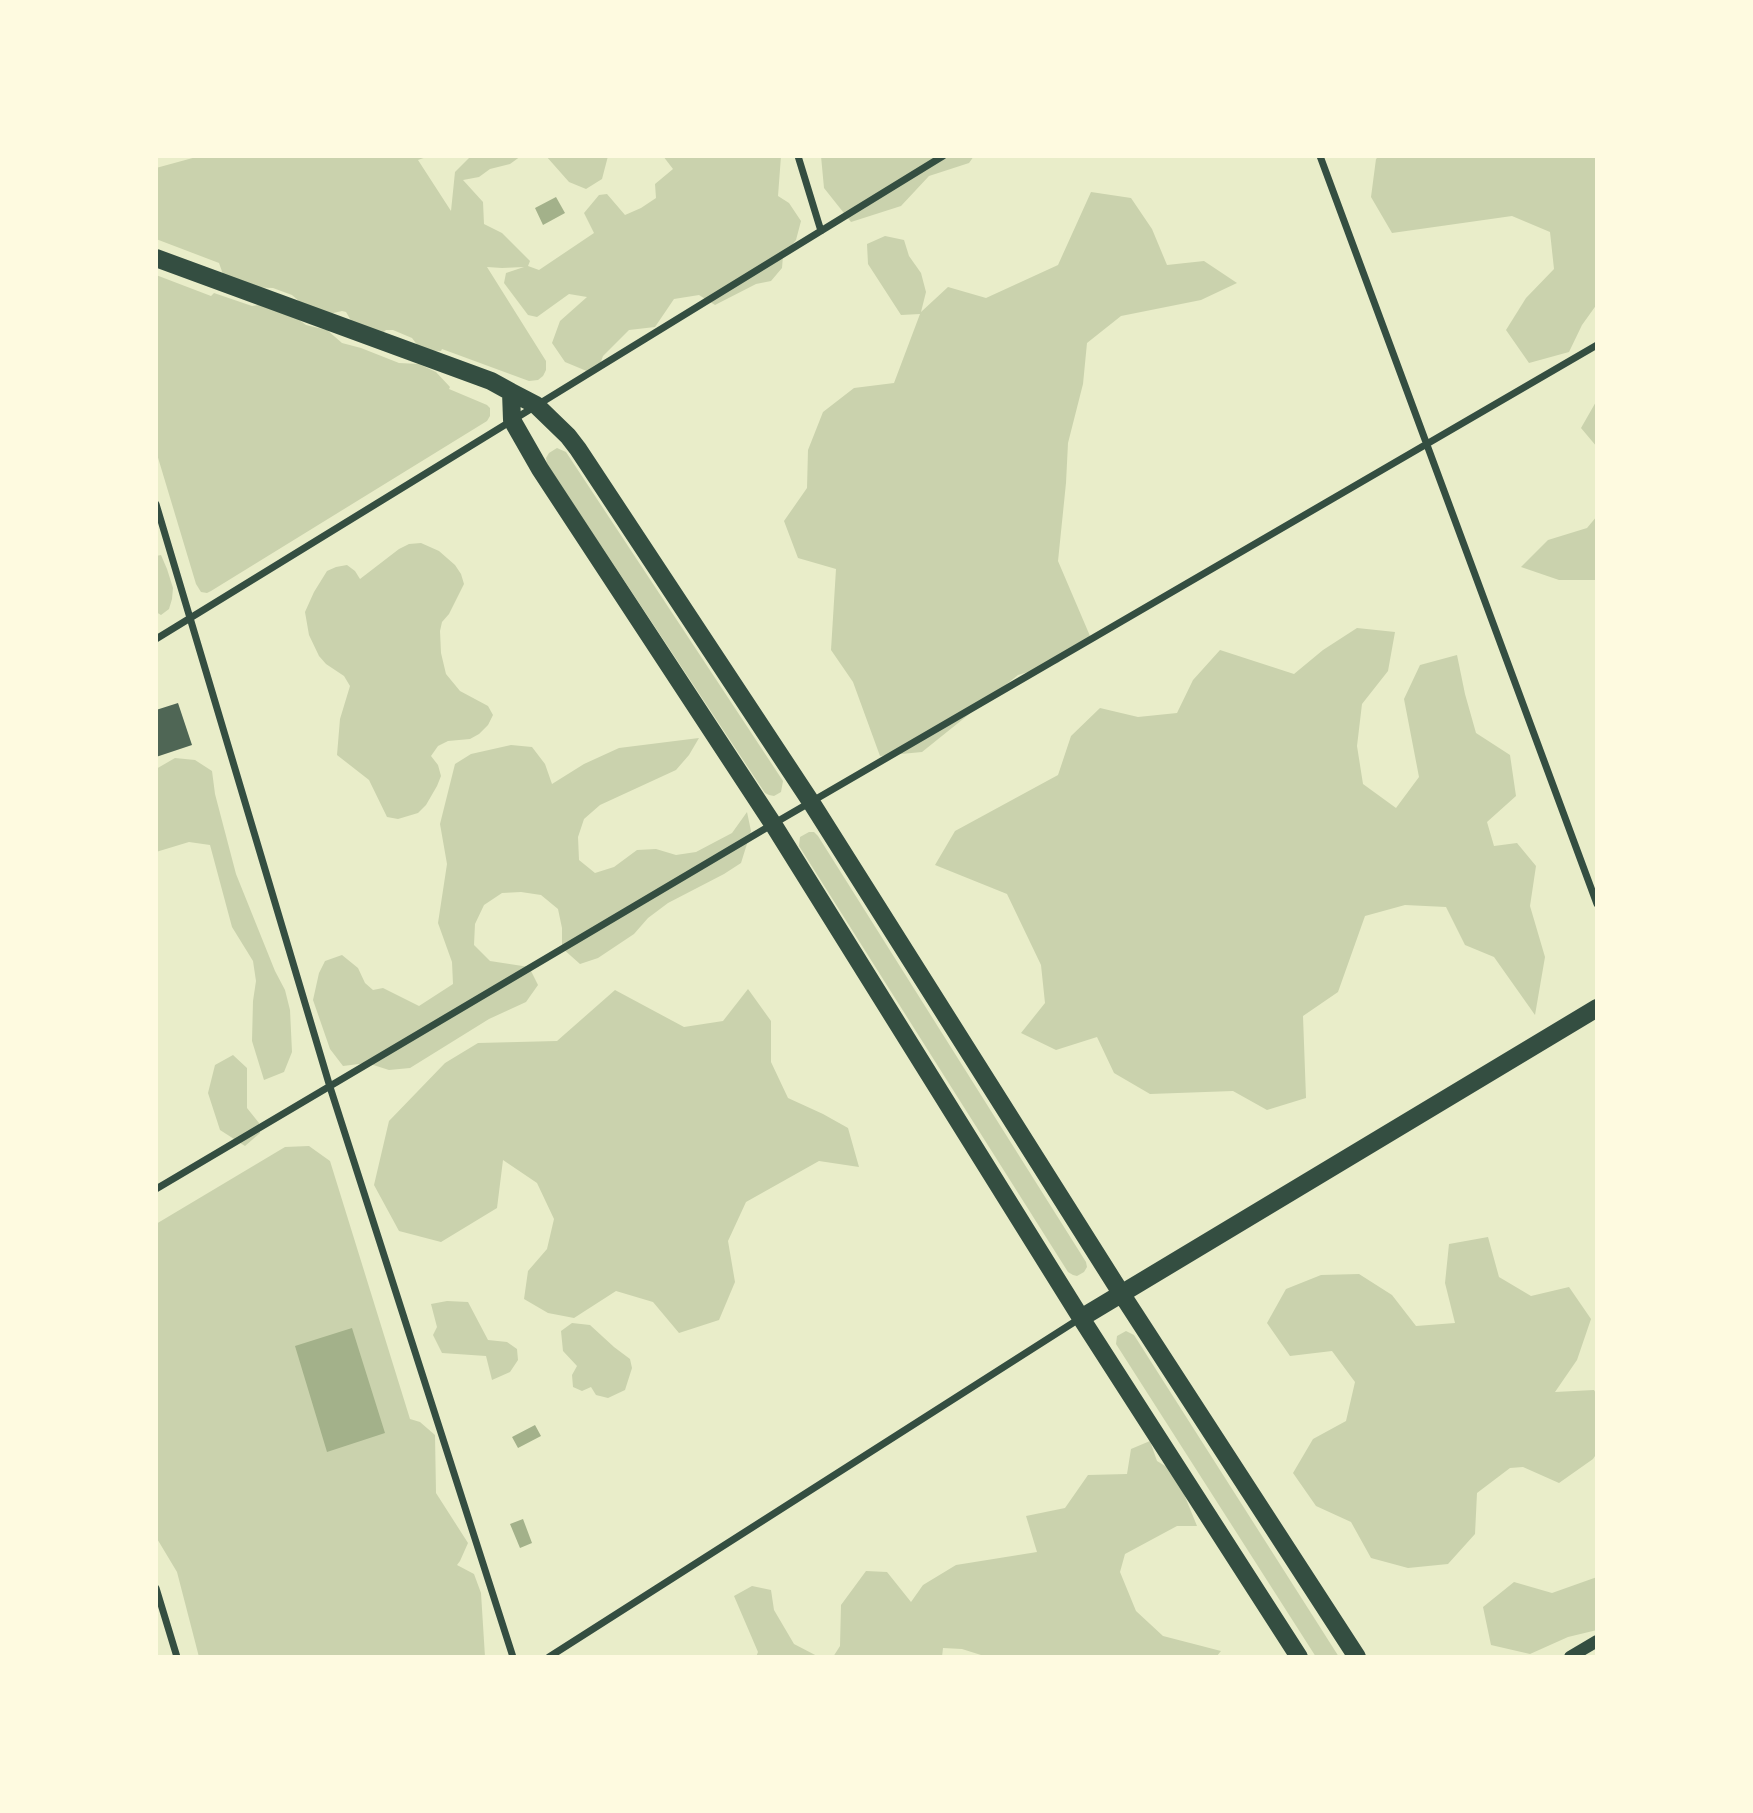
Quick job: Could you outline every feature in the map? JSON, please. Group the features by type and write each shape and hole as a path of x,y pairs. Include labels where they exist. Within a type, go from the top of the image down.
{"main road":[{"path":"156,258 491,381 536,405 568,436 811,802 1121,1293 1357,1657"},
{"path":"511,392 512,420 540,469 774,824 1081,1318 1299,1657"},
{"path":"1081,1318 1597,1008"}],"street":[{"path":"798,156 821,231"},
{"path":"156,639 943,156"},
{"path":"1320,156 1597,904"},
{"path":"156,1189 811,802 1597,345"},
{"path":"156,504 330,1087 513,1657"},
{"path":"549,1657 1081,1318"},
{"path":"156,1588 177,1657"},
{"path":"1570,1657 1597,1641"}],"shaded area":[{"path":"200,156 429,156 418,160 451,211 455,172 471,156 521,156 510,164 490,169 479,177 463,180 483,202 484,224 502,233 530,261 528,266 539,270 594,233 584,213 599,195 607,194 625,215 656,198 655,184 673,169 663,156 781,156 778,196 789,203 801,221 796,240 783,256 782,268 771,281 756,284 715,305 699,295 674,299 655,327 629,330 603,356 599,367 589,372 565,362 552,343 560,321 587,297 569,294 537,317 528,315 504,283 506,273 524,267 487,267 546,361 543,376 529,381 442,349 421,350 412,338 393,330 386,330 370,344 356,329 346,312 325,315 307,308 292,295 273,288 248,287 225,280 219,263 156,239 156,168"},
{"path":"546,156 608,156 602,179 586,189 569,182"},
{"path":"821,156 974,156 969,163 929,176 901,206 851,222 824,188"},
{"path":"1379,156 1597,156 1597,304 1582,325 1569,352 1529,363 1506,330 1526,298 1554,269 1550,232 1512,216 1392,233 1371,197 1376,159"},
{"path":"1091,192 1131,198 1152,229 1167,265 1204,261 1237,283 1201,300 1121,316 1087,343 1083,384 1068,443 1058,561 1090,636 1058,663 1018,675 922,752 880,756 853,682 831,650 836,569 798,558 784,521 807,488 808,450 823,412 854,388 894,383 920,314 901,315 868,264 867,244 885,236 904,240 909,256 921,273 926,292 921,312 948,287 986,298 1058,265"},
{"path":"556,197 565,213 543,225 535,208"},
{"path":"156,275 211,296 214,293 252,306 272,303 306,325 327,330 342,343 399,363 419,364 436,372 449,389 487,405 490,408 490,416 487,421 211,591 201,592 196,584 156,451"},
{"path":"1597,400 1597,447 1581,428"},
{"path":"557,448 566,452 783,781 781,792 774,796 765,793 547,464 549,453"},
{"path":"1597,516 1597,580 1559,580 1521,567 1548,540 1587,528"},
{"path":"421,543 439,551 455,565 464,584 442,622 440,631 446,674 460,691 488,706 493,715 479,734 470,739 448,741 438,746 431,756 438,765 441,776 437,786 418,813 398,819 387,817 369,780 337,755 340,719 350,686 344,676 319,656 309,635 305,612 327,571 347,565 360,579 399,549 409,544"},
{"path":"161,555 173,588 169,609 161,615 156,612 156,556"},
{"path":"1357,628 1395,632 1388,671 1362,704 1357,746 1363,784 1396,808 1419,777 1404,699 1420,665 1457,655 1476,733 1510,755 1516,796 1487,822 1494,846 1517,843 1536,866 1530,906 1545,957 1535,1015 1494,957 1465,945 1446,907 1405,905 1365,916 1338,992 1303,1016 1306,1098 1267,1110 1233,1091 1150,1094 1114,1073 1097,1037 1056,1050 1021,1033 1045,1003 1041,965 1007,894 935,865 955,831 1058,775 1071,736 1100,708 1138,717 1177,713 1193,680 1220,650 1294,674 1323,650"},
{"path":"699,738 676,770 600,805 584,819 578,837 579,860 595,873 614,867 637,850 656,849 676,855 696,852 732,833 747,812 751,831 741,863 668,903 648,918 634,934 598,958 580,964 562,948 558,909 541,895 502,893 484,905 475,924 474,945 490,961 529,967 538,985 526,1002 489,1019 410,1068 389,1070 367,1063 343,1066 330,1049 313,1000 319,973 325,961 342,955 358,968 365,983 373,990 383,988 419,1006 453,984 452,962 438,923 447,864 440,824 455,764 471,754 511,745 532,747 545,764 552,784 584,764 619,748"},
{"path":"175,758 195,760 212,771 215,794 236,874 285,990 290,1010 292,1052 284,1072 264,1080 252,1041 256,981 253,961 232,927 210,845 189,842 156,852 156,769"},
{"path":"809,832 818,836 1086,1262 1084,1272 1077,1276 1068,1272 799,846 800,837"},
{"path":"748,989 771,1021 771,1062 788,1098 848,1128 859,1167 819,1161 746,1202 728,1241 735,1282 719,1320 679,1333 653,1302 616,1291 574,1318 548,1313 524,1299 528,1271 547,1249 554,1219 537,1183 503,1160 497,1208 441,1242 399,1231 374,1185 389,1121 445,1063 478,1043 557,1041 615,990 684,1027 723,1021"},
{"path":"233,1055 247,1068 247,1108 259,1123 260,1133 245,1146 220,1130 208,1093 215,1065"},
{"path":"309,1146 330,1161 410,1419 420,1422 435,1435 436,1493 468,1543 457,1565 474,1574 481,1593 485,1657 199,1657 177,1572 156,1537 156,1224 285,1147"},
{"path":"1488,1237 1499,1277 1531,1296 1569,1287 1591,1319 1577,1360 1555,1392 1594,1390 1597,1395 1597,1453 1593,1459 1559,1483 1523,1467 1510,1468 1477,1493 1475,1534 1448,1564 1408,1568 1371,1558 1351,1522 1316,1506 1293,1473 1313,1439 1346,1421 1355,1382 1332,1351 1290,1356 1267,1323 1286,1289 1321,1275 1359,1274 1392,1295 1416,1326 1455,1323 1445,1283 1449,1244"},
{"path":"447,1301 468,1302 488,1340 507,1342 517,1349 518,1360 510,1372 492,1380 486,1356 442,1353 433,1335 437,1327 431,1304"},
{"path":"572,1323 590,1325 630,1359 632,1368 625,1390 608,1398 596,1395 591,1387 582,1391 573,1387 572,1375 577,1366 563,1351 561,1331"},
{"path":"352,1328 385,1433 327,1452 295,1346"},
{"path":"1126,1331 1134,1335 1339,1657 1316,1657 1116,1344 1117,1336"},
{"path":"535,1425 541,1436 518,1448 512,1437"},
{"path":"1150,1441 1157,1461 1175,1472 1197,1526 1177,1526 1125,1554 1120,1572 1136,1611 1163,1636 1221,1651 1216,1657 982,1657 962,1649 943,1648 942,1657 833,1657 840,1646 841,1605 866,1571 887,1572 911,1602 923,1585 956,1565 1037,1552 1026,1516 1065,1508 1088,1475 1127,1474 1131,1449"},
{"path":"523,1519 532,1543 520,1548 510,1524"},
{"path":"1597,1577 1597,1630 1568,1637 1530,1654 1491,1645 1483,1607 1514,1582 1552,1593"},
{"path":"752,1586 771,1590 774,1610 794,1644 819,1657 756,1657 758,1652 734,1596"}],"building":[{"path":"178,703 192,745 156,757 156,710"}]}
